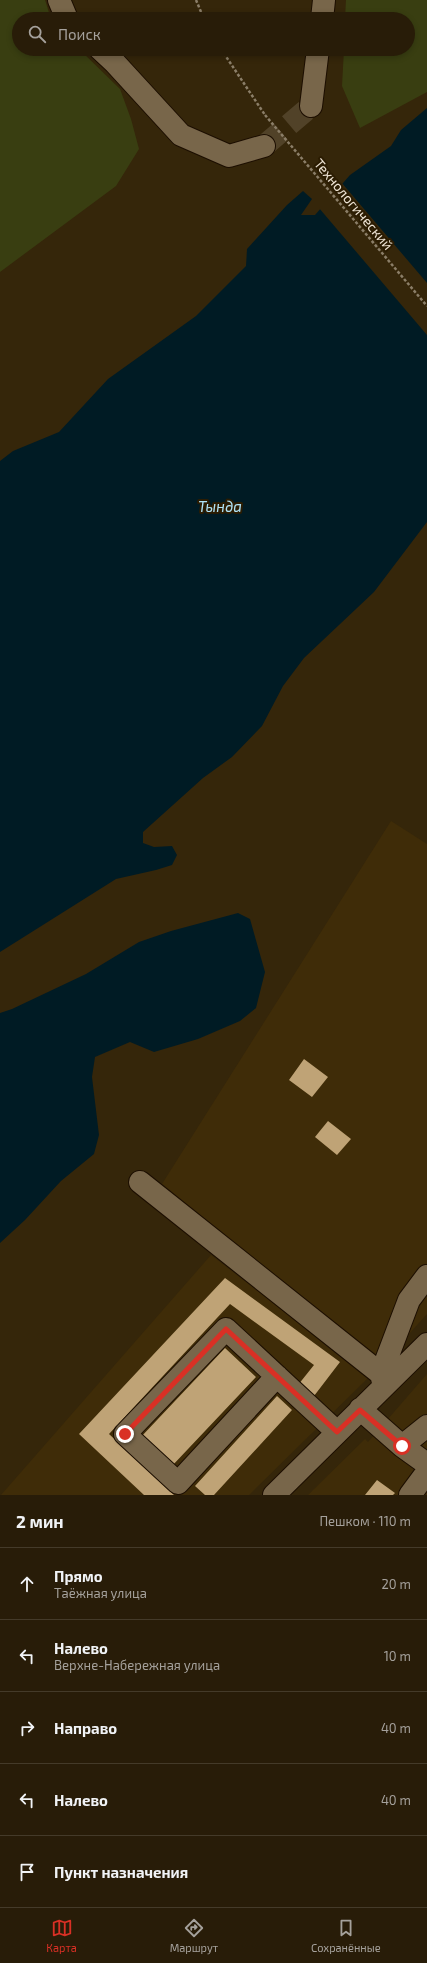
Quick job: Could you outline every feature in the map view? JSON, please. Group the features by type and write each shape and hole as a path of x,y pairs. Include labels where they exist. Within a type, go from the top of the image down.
{"street":[{"path":"59,0 63,12"},
{"path":"323,12 324,0"},
{"path":"108,56 181,135 229,156 264,146"},
{"path":"311,106 317,56"},
{"path":"140,1182 382,1380"},
{"path":"382,1380 409,1300 427,1276"},
{"path":"277,1376 178,1483 125,1434 226,1329 277,1376 337,1432"},
{"path":"274,1495 360,1410 382,1380 427,1344"},
{"path":"360,1410 402,1446 427,1464"},
{"path":"402,1446 427,1426"},
{"path":"410,1495 427,1472"}],"path":[{"path":"196,0 201,12"},
{"name":"Технологический","path":"226,56 265,115 427,306"}],"shaded area":[{"path":"391,821 427,844 427,1314 381,1365 162,1184"},
{"path":"211,1255 369,1377 249,1495 1,1495"},
{"path":"427,1374 427,1495 308,1495 365,1439 368,1442"}],"green space":[{"path":"0,0 45,0 49,12 12,12 12,56 86,56 120,89 131,119 139,149 116,186 0,272"},
{"path":"346,0 427,0 427,92 360,128 342,86 344,56 415,56 415,12 345,12"}],"water":[{"name":"Тында","path":"427,108 427,522 374,592 304,658 283,686 262,726 232,757 203,778 143,832 143,843 154,847 172,846 177,855 172,865 116,879 0,952 0,461 13,451 59,432 108,379 196,316 246,266 247,249 287,205 303,191 312,199 301,215 315,215 350,175 391,146 401,130"},
{"path":"238,913 250,919 265,972 256,1008 240,1021 198,1039 154,1052 130,1042 95,1057 92,1077 99,1135 94,1154 61,1181 25,1220 0,1243 0,1013 12,1009 86,974 139,942 171,931"}],"pier":[{"path":"341,182 427,283 427,335 319,208"}],"building":[{"path":"304,1059 328,1077 312,1097 289,1080"},
{"path":"328,1121 351,1139 337,1155 315,1137"},
{"path":"225,1278 340,1362 314,1396 298,1385 314,1365 230,1304 109,1434 174,1495 144,1495 79,1434"},
{"path":"225,1348 256,1377 171,1467 140,1438"},
{"path":"277,1396 292,1410 214,1495 205,1495 195,1486"},
{"path":"377,1480 395,1493 393,1495 365,1495"}],"tunnel":[{"path":"264,146 311,106"}],"route":[{"path":"125,1434 226,1329 337,1432 360,1410 402,1446"}]}
